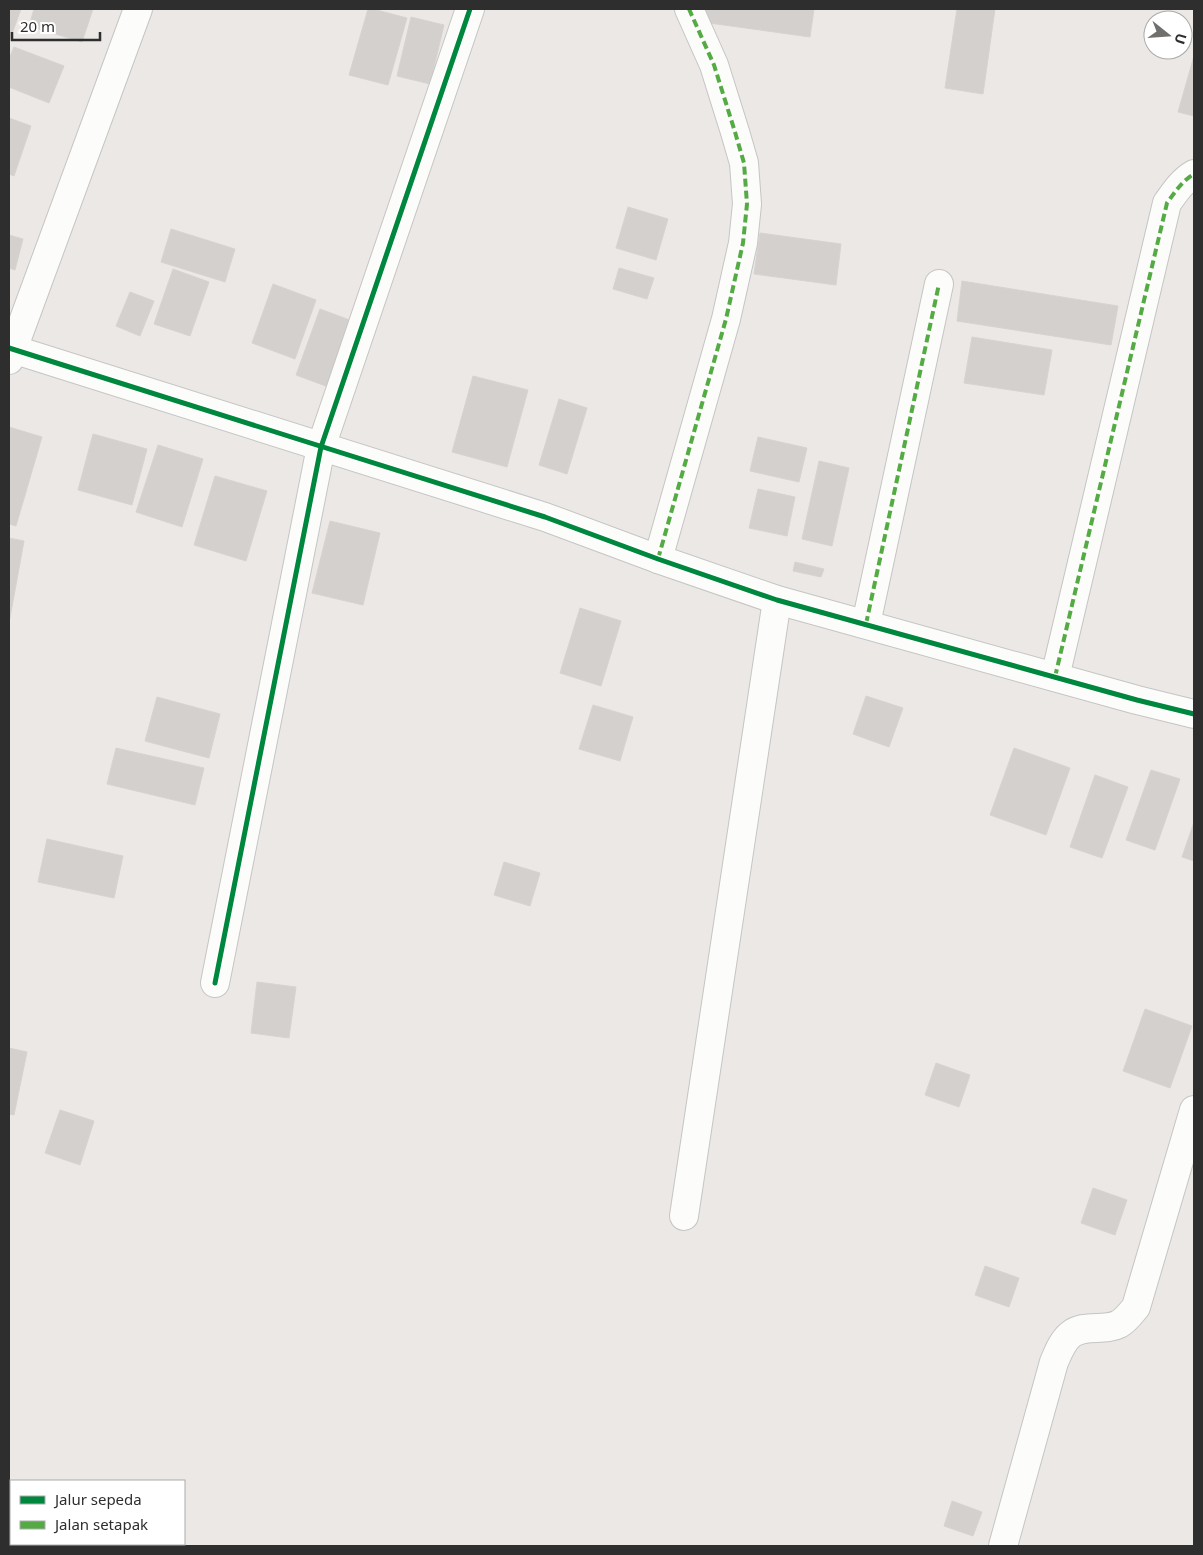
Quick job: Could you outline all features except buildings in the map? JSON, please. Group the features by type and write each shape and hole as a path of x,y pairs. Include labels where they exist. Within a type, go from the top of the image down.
{"street":[{"path":"138,9 10,352 545,517 777,600 1194,714"},
{"path":"215,983 322,447 470,9"},
{"path":"658,559 726,319 743,243 747,204 744,163 735,132 714,65 689,9"},
{"path":"1055,677 1167,203 1187,178 1194,174"},
{"path":"866,624 939,284"},
{"path":"684,1216 777,600"},
{"path":"1003,1546 1054,1362 1070,1335 1087,1328 1111,1327 1121,1323 1136,1307 1194,1110"}],"marked path":[{"path":"658,559 726,319 743,243 747,204 744,163 735,132 714,65 689,9"},
{"path":"1055,677 1167,203 1182,183 1194,174"},
{"path":"866,624 939,284"}],"cycle path":[{"path":"215,983 321,447 470,9"},
{"path":"9,348 545,517 777,600 1137,700 1194,714"}]}
